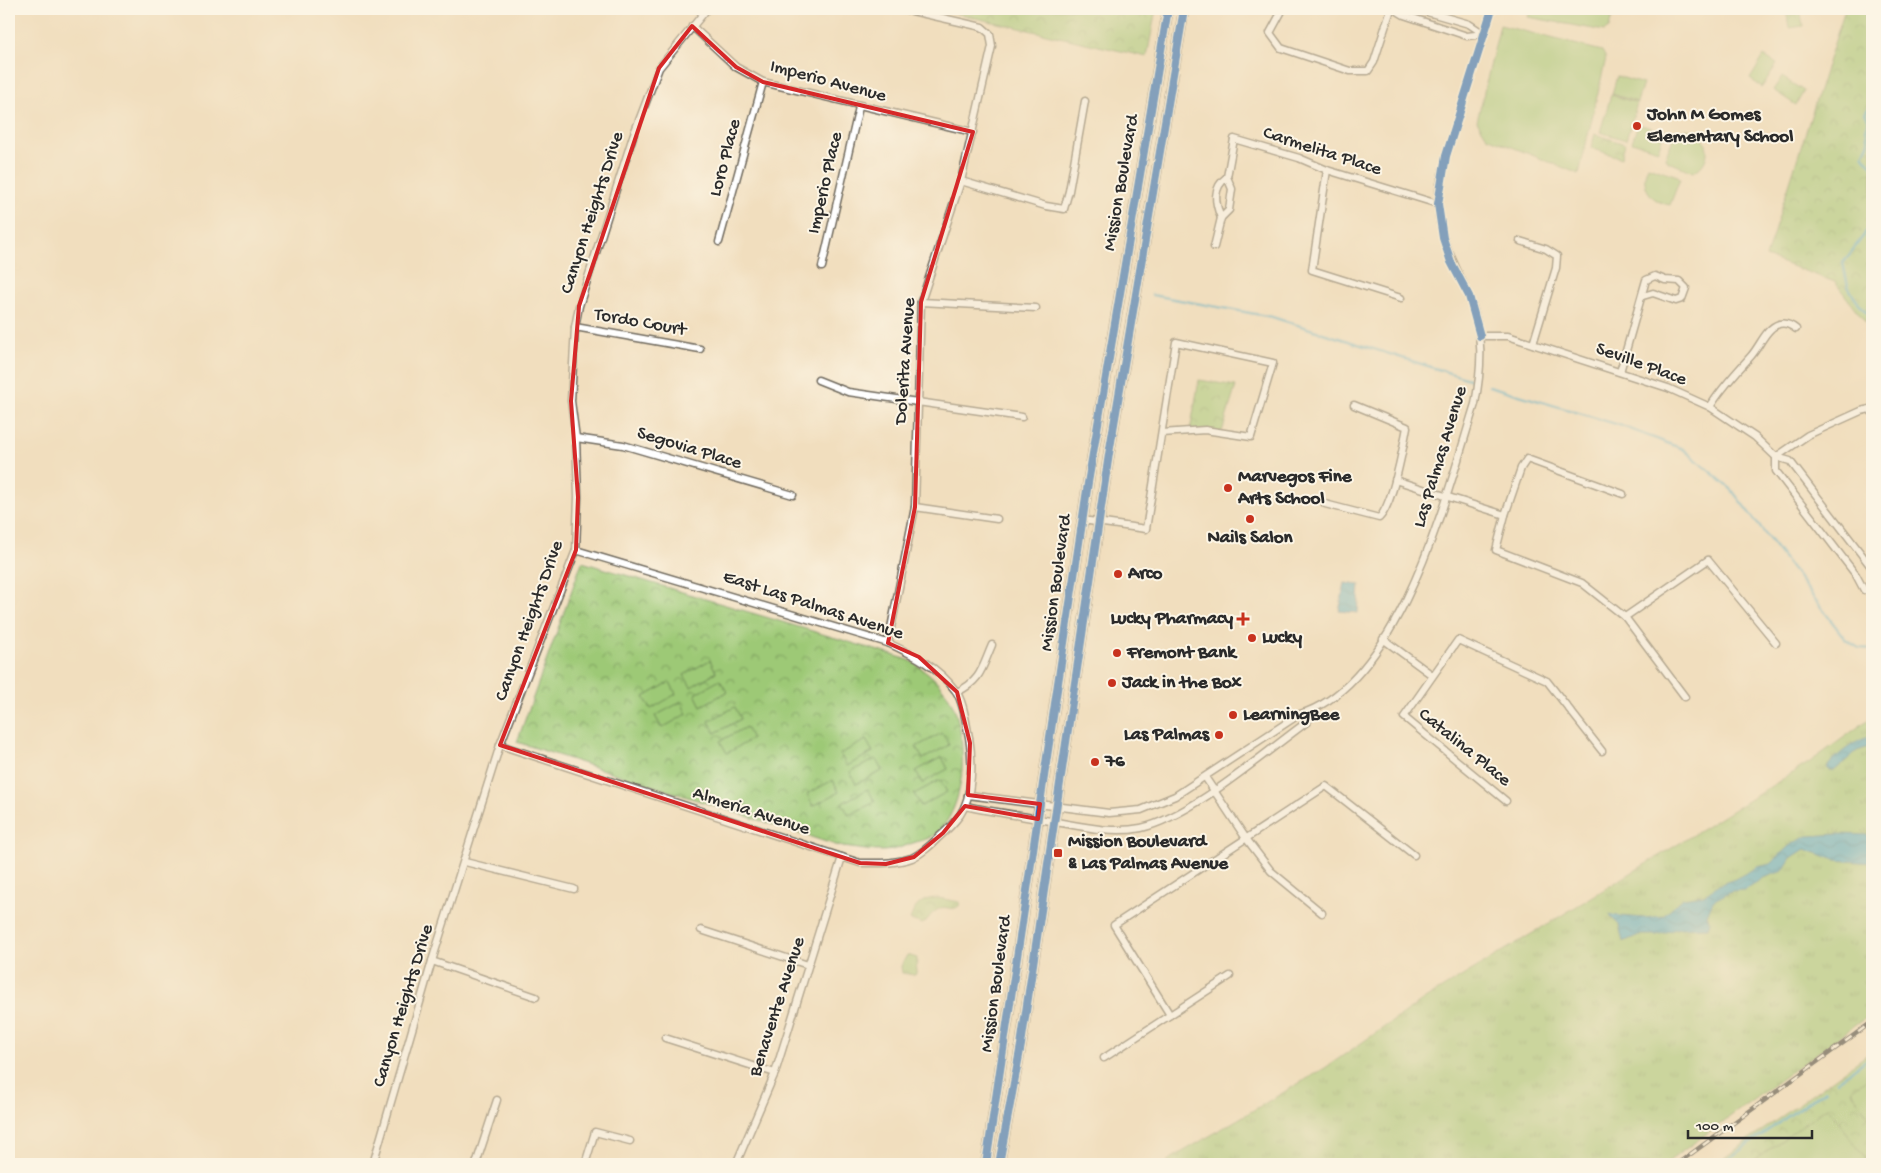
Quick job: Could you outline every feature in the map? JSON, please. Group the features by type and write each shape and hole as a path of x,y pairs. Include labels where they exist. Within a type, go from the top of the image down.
{"main road":[{"name":"Mission Boulevard","path":"986,1164 1082,520 1168,9"},
{"name":"Mission Boulevard","path":"1000,1164 1020,1054 1099,522 1184,9"}],"street":[{"name":"Canyon Heights Drive","path":"373,1164 432,961 465,862 500,745 576,550 578,496 576,438 571,401 578,306 633,136 659,68 707,9"},
{"name":"Dolerita Avenue","path":"888,643 915,507 921,302 961,181 992,50 991,37 986,30 903,9"},
{"path":"1283,9 1270,34 1281,48 1350,70 1368,71 1374,62 1392,9 1404,15 1467,36 1484,34"},
{"path":"1416,9 1470,24 1484,34"},
{"name":"Las Palmas Avenue","path":"1056,806 1109,813 1141,810 1166,801 1300,714 1315,709 1348,684 1396,619 1416,579 1446,496 1475,404 1481,360 1480,336 1469,296 1451,262 1443,238 1438,204 1446,156 1492,9"},
{"name":"Imperio Avenue","path":"692,26 736,67 763,82 859,107 973,132"},
{"name":"Loro Place","path":"719,242 763,82"},
{"path":"961,181 1046,206 1064,209 1085,101"},
{"name":"Imperio Place","path":"822,267 859,107"},
{"name":"Carmelita Place","path":"1214,247 1221,218 1229,210 1232,189 1227,177 1234,139 1299,158 1327,170 1438,204"},
{"path":"1327,170 1312,270 1401,298"},
{"name":"Carmelita Place","path":"1221,218 1215,203 1216,192 1221,182 1227,177"},
{"path":"1520,241 1546,249 1556,256 1556,268 1533,344"},
{"path":"1620,372 1644,296 1644,282 1655,276 1666,280 1679,281 1686,288 1682,299 1676,301 1658,294 1644,296"},
{"path":"921,302 1036,308"},
{"path":"1710,407 1724,384 1753,354 1770,329 1779,324 1789,323 1796,328"},
{"name":"Tordo Court","path":"575,327 700,349"},
{"name":"Seville Place","path":"1480,336 1508,336 1668,388 1710,407 1755,437 1776,457 1790,461 1872,568"},
{"path":"1082,520 1146,529 1176,342 1273,363 1250,437 1205,430 1162,433"},
{"path":"818,380 848,392 1022,417"},
{"path":"1325,504 1379,518 1384,513 1395,480 1407,427 1354,405"},
{"path":"1776,457 1808,434 1861,411 1870,409 1872,412"},
{"name":"Segovia Place","path":"576,438 623,445 793,495"},
{"name":"Seville Place","path":"1776,457 1776,471 1856,574 1864,590 1872,592"},
{"path":"1623,494 1527,459 1521,468 1505,515 1496,550 1582,583 1625,617 1685,697"},
{"path":"1395,480 1505,515"},
{"path":"915,507 997,519"},
{"name":"East Las Palmas Avenue","path":"576,550 888,643 919,657 938,672 957,692 970,743 968,795"},
{"path":"1625,617 1708,560 1776,643"},
{"path":"1383,639 1432,675 1458,640 1547,681 1602,751"},
{"path":"957,692 971,686 978,678 992,645"},
{"name":"Catalina Place","path":"1432,675 1404,718 1506,801"},
{"name":"Las Palmas Avenue","path":"1038,819 1070,826 1103,829 1139,828 1170,817 1214,790 1307,722 1315,709"},
{"name":"Almeria Avenue","path":"500,745 860,863 886,864 914,857 926,850 960,815 968,795"},
{"path":"1205,777 1245,838 1271,871 1322,913"},
{"path":"1170,1015 1114,925 1245,838 1326,786 1414,855"},
{"path":"968,795 1056,806"},
{"path":"965,806 1038,819"},
{"name":"Benavente Avenue","path":"736,1164 775,1073 842,857"},
{"path":"465,862 574,889"},
{"path":"701,930 808,965"},
{"path":"432,961 536,997"},
{"path":"1104,1058 1230,976"},
{"path":"665,1038 775,1073"},
{"path":"476,1164 497,1100"},
{"path":"584,1164 595,1132 630,1142"}],"highlighted area":[{"path":"692,26 736,67 763,82 973,132 921,302 915,507 888,643 919,657 957,692 970,743 968,795 1040,804 1038,819 965,806 943,833 914,857 886,864 860,863 500,745 576,550 578,497 571,401 579,306 659,68"}],"green space":[{"path":"936,9 1156,9 1147,57"},
{"path":"1531,9 1614,9 1609,28 1604,31 1528,17"},
{"path":"1786,9 1800,9 1803,26 1789,28"},
{"path":"1845,9 1872,9 1872,331 1835,282 1766,257"},
{"path":"1500,25 1602,51 1606,58 1579,174 1487,137 1477,121"},
{"path":"1764,56 1777,64 1762,87 1750,79"},
{"path":"1617,76 1643,84 1637,102 1612,94"},
{"path":"1782,77 1804,91 1796,105 1773,90"},
{"path":"1611,95 1637,103 1626,140 1600,132"},
{"path":"1638,124 1664,132 1658,150 1632,142"},
{"path":"1686,129 1694,131 1700,136 1705,141 1707,148 1705,161 1693,172 1667,161 1665,158 1676,132"},
{"path":"1595,134 1625,144 1621,158 1591,148"},
{"path":"1648,166 1678,176 1680,179 1670,205 1657,200 1648,192 1645,180"},
{"path":"1199,380 1236,386 1222,432 1190,431"},
{"path":"582,562 909,660 925,670 946,693 954,708 962,747 959,790 953,809 944,825 929,838 885,851 842,847 517,742"},
{"path":"710,660 716,672 691,687 684,675"},
{"path":"720,680 727,692 701,706 695,694"},
{"path":"670,682 676,694 651,709 644,697"},
{"path":"681,702 687,714 662,728 655,716"},
{"path":"735,707 741,719 715,733 709,721"},
{"path":"1872,717 1872,1013 1665,1164 1170,1164 1167,1161 1325,1068 1425,999 1810,762"},
{"path":"746,727 752,739 727,753 720,741"},
{"path":"942,733 949,745 923,759 916,747"},
{"path":"866,740 873,752 847,766 840,754"},
{"path":"942,757 948,769 922,783 916,771"},
{"path":"876,759 882,771 856,784 850,772"},
{"path":"833,780 839,792 813,806 807,794"},
{"path":"940,780 947,792 921,806 914,794"},
{"path":"868,789 875,802 849,815 842,803"},
{"path":"938,898 960,902 960,905 955,908 938,909 923,924 910,920 916,907 923,901"},
{"path":"907,955 917,958 916,974 914,975 902,973 901,966"},
{"path":"1872,1051 1872,1164 1716,1164"},
{"path":"1872,1075 1872,1121 1851,1090"},
{"path":"1828,1107 1870,1164 1749,1164"}],"water":[{"path":"1345,583 1360,585 1358,613 1339,611"},
{"path":"1872,736 1872,746 1857,751 1834,771 1828,770 1827,767 1842,752 1860,740"},
{"path":"1838,834 1872,835 1872,863 1835,860 1805,849 1791,858 1783,871 1763,878 1745,890 1731,891 1713,901 1707,915 1710,922 1708,927 1679,928 1657,935 1639,935 1623,942 1619,925 1609,915 1644,918 1663,916 1682,898 1704,895 1718,885 1735,879 1757,867 1770,864 1789,846 1807,836"}],"waterway":[{"path":"1872,104 1865,113 1869,121 1866,129 1869,142 1863,155 1872,166"},
{"path":"1872,219 1864,235 1843,263 1848,286 1854,297 1872,319"},
{"path":"1152,295 1272,317 1472,380"},
{"path":"1489,386 1619,425 1683,449 1731,489 1846,640 1859,648 1872,649"},
{"path":"1837,1081 1872,1056"},
{"path":"1721,1164 1825,1090"}],"railway":[{"path":"1677,1164 1872,1022"}],"cycle path":[{"path":"986,1164 1088,483 1168,9"},
{"path":"999,1164 1021,1045 1109,454 1184,9"},
{"path":"1480,336 1469,296 1451,262 1443,238 1438,204 1446,156 1492,9"}],"place":[{"name":"John M Gomes Elementary School","path":"1637,126"},
{"name":"Marvegos Fine Arts School","path":"1228,488"},
{"name":"Nails Salon","path":"1250,519"},
{"name":"Arco","path":"1118,574"},
{"name":"Lucky Pharmacy","path":"1243,619"},
{"name":"Lucky","path":"1252,638"},
{"name":"Fremont Bank","path":"1117,653"},
{"name":"Jack in the Box","path":"1112,683"},
{"name":"LearningBee","path":"1233,715"},
{"name":"Las Palmas","path":"1219,735"},
{"name":"76","path":"1095,762"},
{"name":"Mission Boulevard & Las Palmas Avenue","path":"1058,853"}]}
